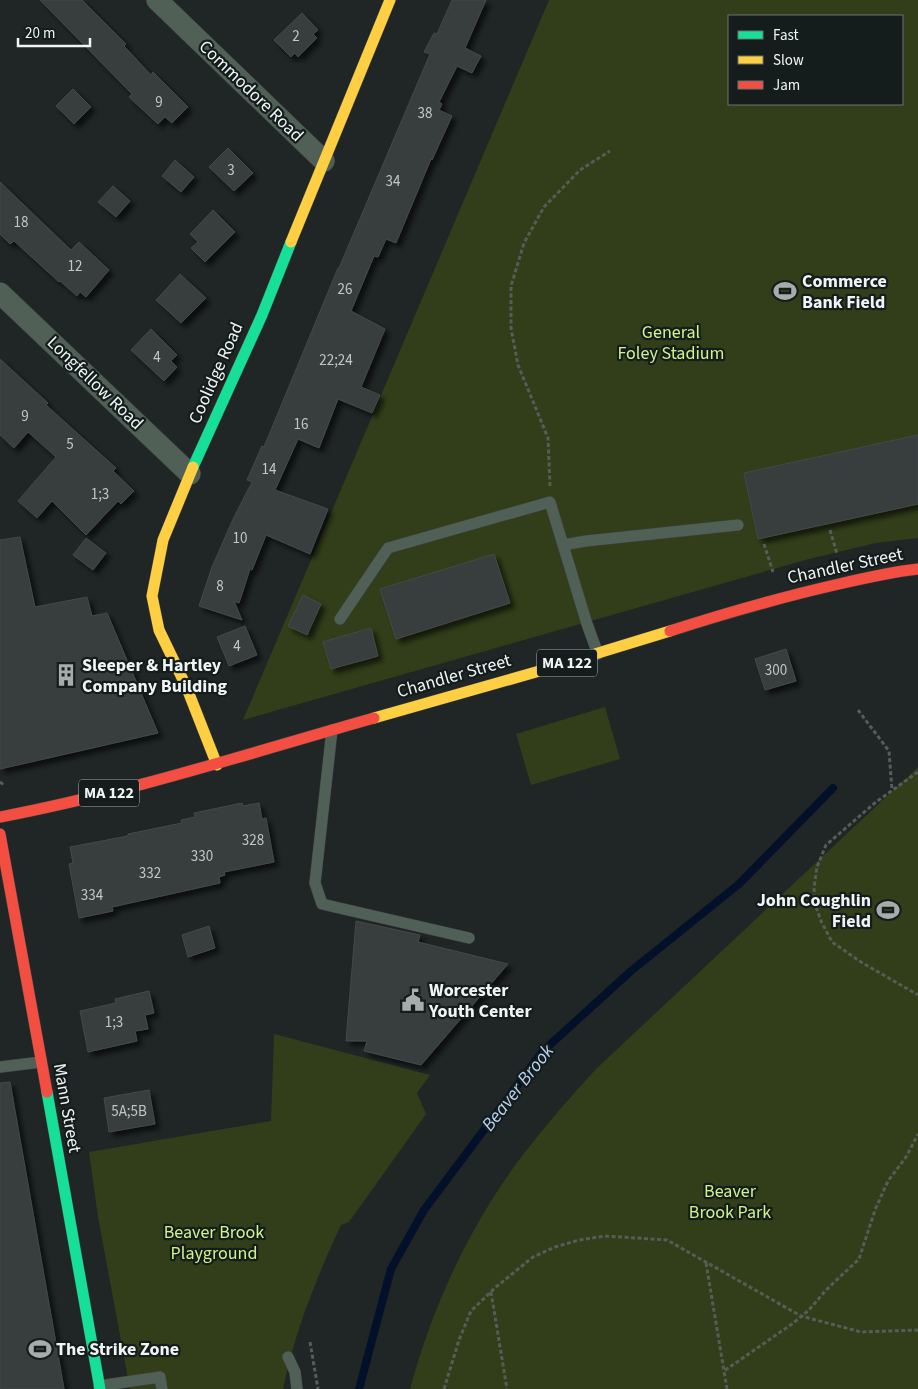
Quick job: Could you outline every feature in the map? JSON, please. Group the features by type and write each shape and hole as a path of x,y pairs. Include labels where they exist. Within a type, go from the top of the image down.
{"street":[{"name":"Commodore Road","path":"157,0 324,161"},
{"name":"Coolidge Road","path":"217,764 186,686 159,630 152,596 163,540 190,474 262,315 390,0"},
{"name":"Longfellow Road","path":"0,293 190,474"},
{"name":"Chandler Street","path":"0,817 49,809 217,764 598,654 689,624 809,590 902,570 918,569"},
{"name":"Mann Street","path":"0,834 100,1387"}],"lane":[{"path":"340,619 388,548 550,502 598,654"},
{"path":"563,545 738,525"},
{"path":"332,730 315,884 322,904 469,938"},
{"path":"0,1068 41,1062"},
{"path":"288,1357 295,1372 297,1389"},
{"path":"100,1387 160,1377 162,1389"}],"path":[{"path":"550,502 548,438 518,365 511,328 512,286 524,243 544,207 580,170 610,151"},
{"path":"830,530 837,554"},
{"path":"764,544 773,572"},
{"path":"858,710 889,751 892,790"},
{"path":"918,772 892,790 826,844 817,867 814,888 815,904 832,942 861,962 918,995"},
{"path":"0,782 4,785"},
{"path":"724,1371 801,1316 859,1259 875,1210 888,1181 906,1157 918,1134"},
{"path":"444,1389 464,1326 471,1311 533,1257 555,1247 579,1240 605,1236 667,1240 801,1316 861,1332 918,1330"},
{"path":"706,1262 727,1389"},
{"path":"491,1292 507,1389"}],"green space":[{"name":"General Foley Stadium","path":"549,0 918,0 918,538 876,543 809,559 243,720"},
{"path":"605,707 620,759 531,785 516,734"},
{"name":"Beaver Brook Park","path":"918,767 918,1389 410,1389 441,1297 486,1210 522,1156 596,1069"},
{"name":"Beaver Brook Playground","path":"274,1034 430,1075 417,1093 426,1114 349,1222 341,1225 323,1264 307,1306 293,1347 283,1389 130,1389 98,1217 89,1152 271,1121"}],"building":[{"path":"40,0 82,0 126,44 124,46 151,75 153,72 188,107 172,123 165,117 158,124 129,97 132,94"},
{"path":"452,0 486,0 465,48 481,56 472,73 457,66 439,102 442,104 439,110 452,116 431,159 396,243 386,239 378,257 374,256 351,311 385,329 361,387 380,395 372,413 338,399 319,448 298,439 275,490 328,509 310,554 266,535 252,570 250,569 239,603 234,601 242,620 199,606 212,567 252,482 247,480 262,446 264,447 430,54 424,52 434,33 437,34"},
{"path":"302,13 318,30 313,34 317,38 298,57 295,53 291,57 274,40"},
{"path":"73,89 91,107 74,124 56,106"},
{"path":"228,148 253,173 234,191 209,167"},
{"path":"175,160 194,177 181,192 162,176"},
{"path":"0,182 71,250 79,242 109,270 86,297 80,292 77,296 14,241 10,244 0,234"},
{"path":"113,186 130,201 116,217 98,202"},
{"path":"213,210 235,232 205,262 191,248 198,242 190,234"},
{"path":"180,274 206,298 181,323 156,300"},
{"path":"151,329 177,355 171,361 177,367 164,381 131,350"},
{"path":"0,359 48,403 46,405 116,468 113,471 134,491 121,504 118,501 86,535 52,501 37,518 18,501 56,457 28,432 14,448 0,435"},
{"path":"918,435 918,504 758,539 744,473"},
{"name":"Sleeper & Hartley Company Building","path":"20,537 35,607 87,597 92,616 107,613 158,733 0,769 0,540"},
{"path":"86,538 106,553 93,570 73,555"},
{"path":"494,554 510,603 396,639 380,589"},
{"path":"303,595 321,604 307,635 288,626"},
{"path":"245,626 257,655 229,666 217,637"},
{"path":"371,628 378,656 331,669 323,642"},
{"path":"786,649 796,681 765,690 755,659"},
{"path":"242,803 243,806 259,803 262,819 266,818 274,862 224,872 225,875 219,877 220,883 112,907 113,911 79,918 69,864 73,863 70,847 182,823 181,820 195,817 194,813"},
{"name":"Worcester Youth Center","path":"356,921 420,935 418,942 508,964 421,1065 364,1051 367,1041 346,1041"},
{"path":"209,926 215,948 188,957 182,935"},
{"path":"149,991 154,1013 145,1015 148,1029 135,1031 137,1041 88,1052 80,1011 116,1003 115,999"},
{"path":"10,1082 64,1389 0,1389 0,1083"},
{"path":"149,1090 155,1124 109,1132 104,1098"}],"waterway":[{"name":"Beaver Brook","path":"359,1389 391,1269 424,1210 543,1051 631,971 739,884 833,788"}],"traffic: fast":[{"path":"193,467 262,315 291,242"},
{"path":"47,1092 100,1389"}],"traffic: slow":[{"path":"291,242 390,0"},
{"path":"193,467 163,540 152,596 159,630 186,686 217,765"},
{"path":"374,718 536,672 670,631"}],"traffic: jam":[{"path":"670,631 796,594 868,577 918,569"},
{"path":"0,817 141,784 374,718"},
{"path":"0,834 47,1092"}],"place":[{"name":"Commerce Bank Field","path":"785,291"},
{"name":"Sleeper & Hartley Company Building","path":"66,675"},
{"name":"John Coughlin Field","path":"888,910"},
{"name":"Worcester Youth Center","path":"413,1000"},
{"name":"The Strike Zone","path":"40,1349"}]}
